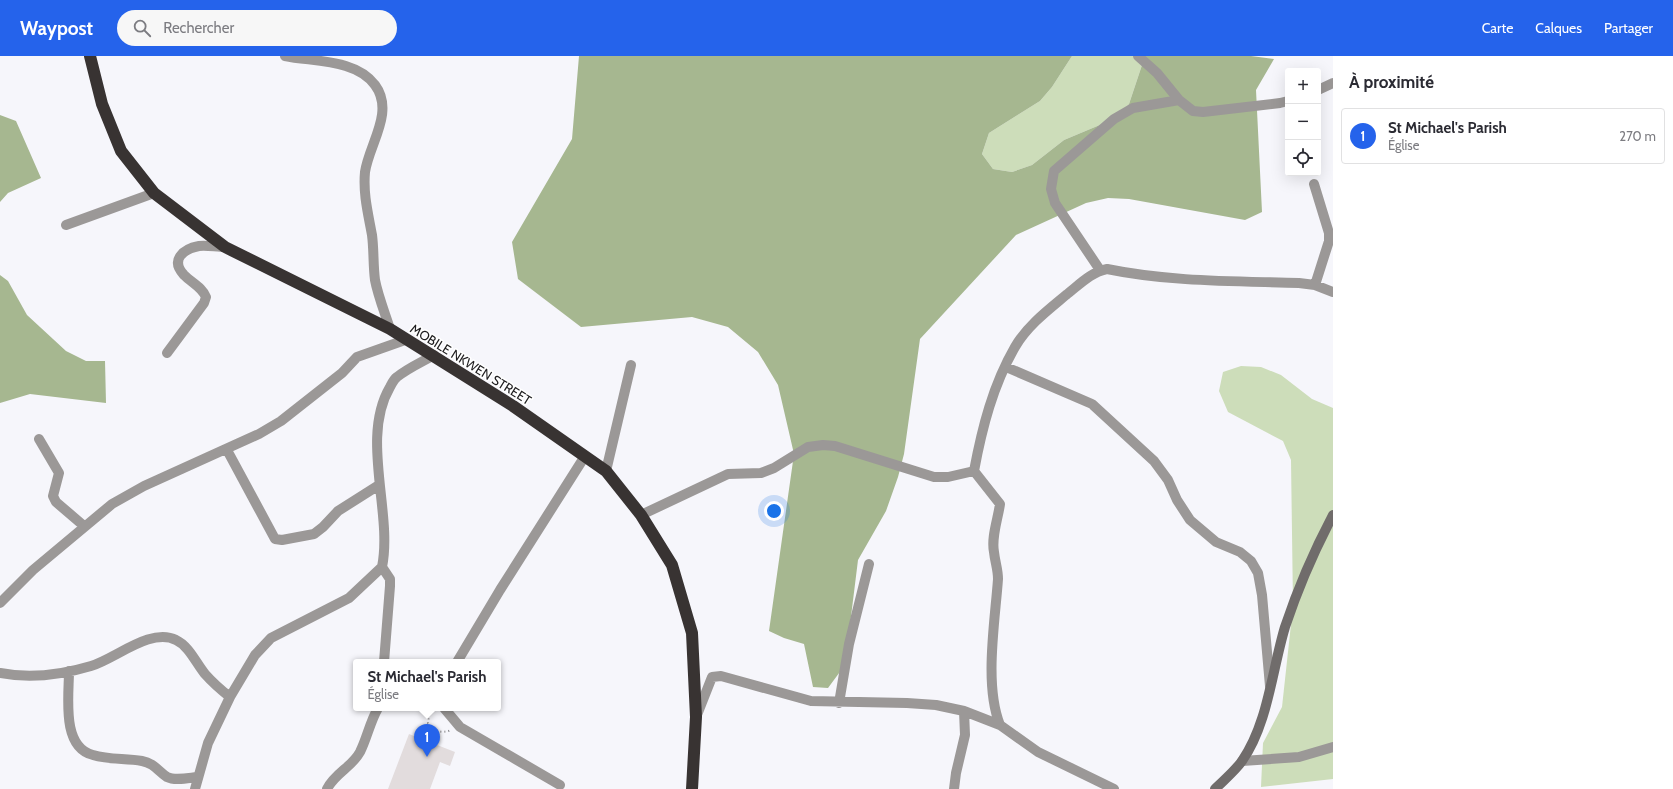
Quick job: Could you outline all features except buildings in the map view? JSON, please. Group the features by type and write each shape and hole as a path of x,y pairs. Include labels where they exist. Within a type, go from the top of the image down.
{"highway":[{"name":"MOBILE NKWEN STREET","path":"90,56 102,104 121,151 154,193 224,247 390,329 405,340 434,355 513,406 606,471 641,515 672,565 692,633 696,717 692,789"}],"street":[{"path":"285,56 343,65 363,73 376,85 381,101 382,122 366,168 364,185 373,242 375,280 390,329"},
{"path":"1138,56 1157,73 1179,100 1193,111 1203,112 1280,104 1285,102"},
{"path":"1321,88 1333,82"},
{"path":"1100,270 1055,203 1051,189 1054,171 1114,119 1133,108 1179,100"},
{"path":"1314,184 1329,234 1329,241 1315,285"},
{"path":"66,225 154,193"},
{"path":"167,353 206,297 204,291 184,275 178,266 178,259 182,252 200,246 224,247"},
{"path":"974,471 989,406 1015,346 1046,311 1090,276 1100,270 1107,269 1152,277 1179,279 1299,283 1315,285 1333,292"},
{"path":"0,603 84,526 112,504 138,489 227,450 259,434 282,421 342,373 357,357 405,340"},
{"path":"195,789 197,777 208,743 230,697 256,655 271,638 349,598 382,567 385,543 379,485 380,412 386,393 396,377 434,355"},
{"path":"606,471 631,366"},
{"path":"1006,367 1092,404 1154,461 1168,480 1177,500 1190,520 1216,542 1240,552 1251,561 1258,573 1262,595 1270,686"},
{"path":"39,439 59,473 53,496 56,502 84,526"},
{"path":"641,515 728,474 761,473 774,468 808,447 835,446 934,477 948,477 974,471"},
{"path":"227,450 275,539 282,540 314,534 324,527 338,511 379,485"},
{"path":"459,659 500,590 585,456"},
{"path":"974,471 1000,504 994,546 998,577 992,638 994,709 1000,725"},
{"path":"1215,789 1242,761 1260,727 1285,628 1299,586 1313,553 1333,515"},
{"path":"839,703 849,644 869,564"},
{"path":"382,567 390,578 384,659"},
{"path":"0,673 20,676 40,676 69,671 104,662 146,639 161,636 175,639 185,647 204,673 230,697"},
{"path":"69,671 69,726 73,738 84,751 93,755 152,764 167,777 173,779 197,777"},
{"path":"696,717 712,677 721,676 811,702 907,703 936,705 964,711 986,718 1000,725 1038,752 1114,789"},
{"path":"986,718 994,709"},
{"path":"327,789 331,780 353,762 360,752 371,721 376,711"},
{"path":"447,711 460,727 560,784"},
{"path":"954,789 956,773 966,735 964,711"},
{"path":"1242,761 1299,757 1333,747"}],"path":[{"path":"433,711 429,715 428,723 432,728 441,732 460,727"}],"green space":[{"path":"579,56 1072,56 1052,87 1040,101 989,133 982,154 993,169 1012,172 1032,165 1064,140 1114,119 1129,104 1145,56 1251,56 1274,59 1256,90 1262,212 1245,220 1129,199 1108,198 1086,203 1016,235 920,339 904,454 898,477 886,511 858,560 845,665 828,688 813,687 804,644 784,638 769,631 794,454 778,385 758,352 728,327 692,317 581,327 518,279 512,242 572,139"},
{"path":"1072,56 1145,56 1129,104 1114,119 1064,140 1032,165 1012,172 993,169 982,154 989,133 1040,101 1052,87"},
{"path":"0,115 16,121 41,178 8,193 0,202"},
{"path":"0,275 8,281 27,315 66,351 86,361 105,361 106,403 30,394 0,403"},
{"path":"1241,366 1261,367 1281,375 1312,399 1333,408 1333,779 1261,787 1263,743 1282,707 1293,606 1291,460 1283,441 1228,412 1219,391 1223,372"}],"place":[{"name":"St Michael's Parish","path":"427,757"}]}
